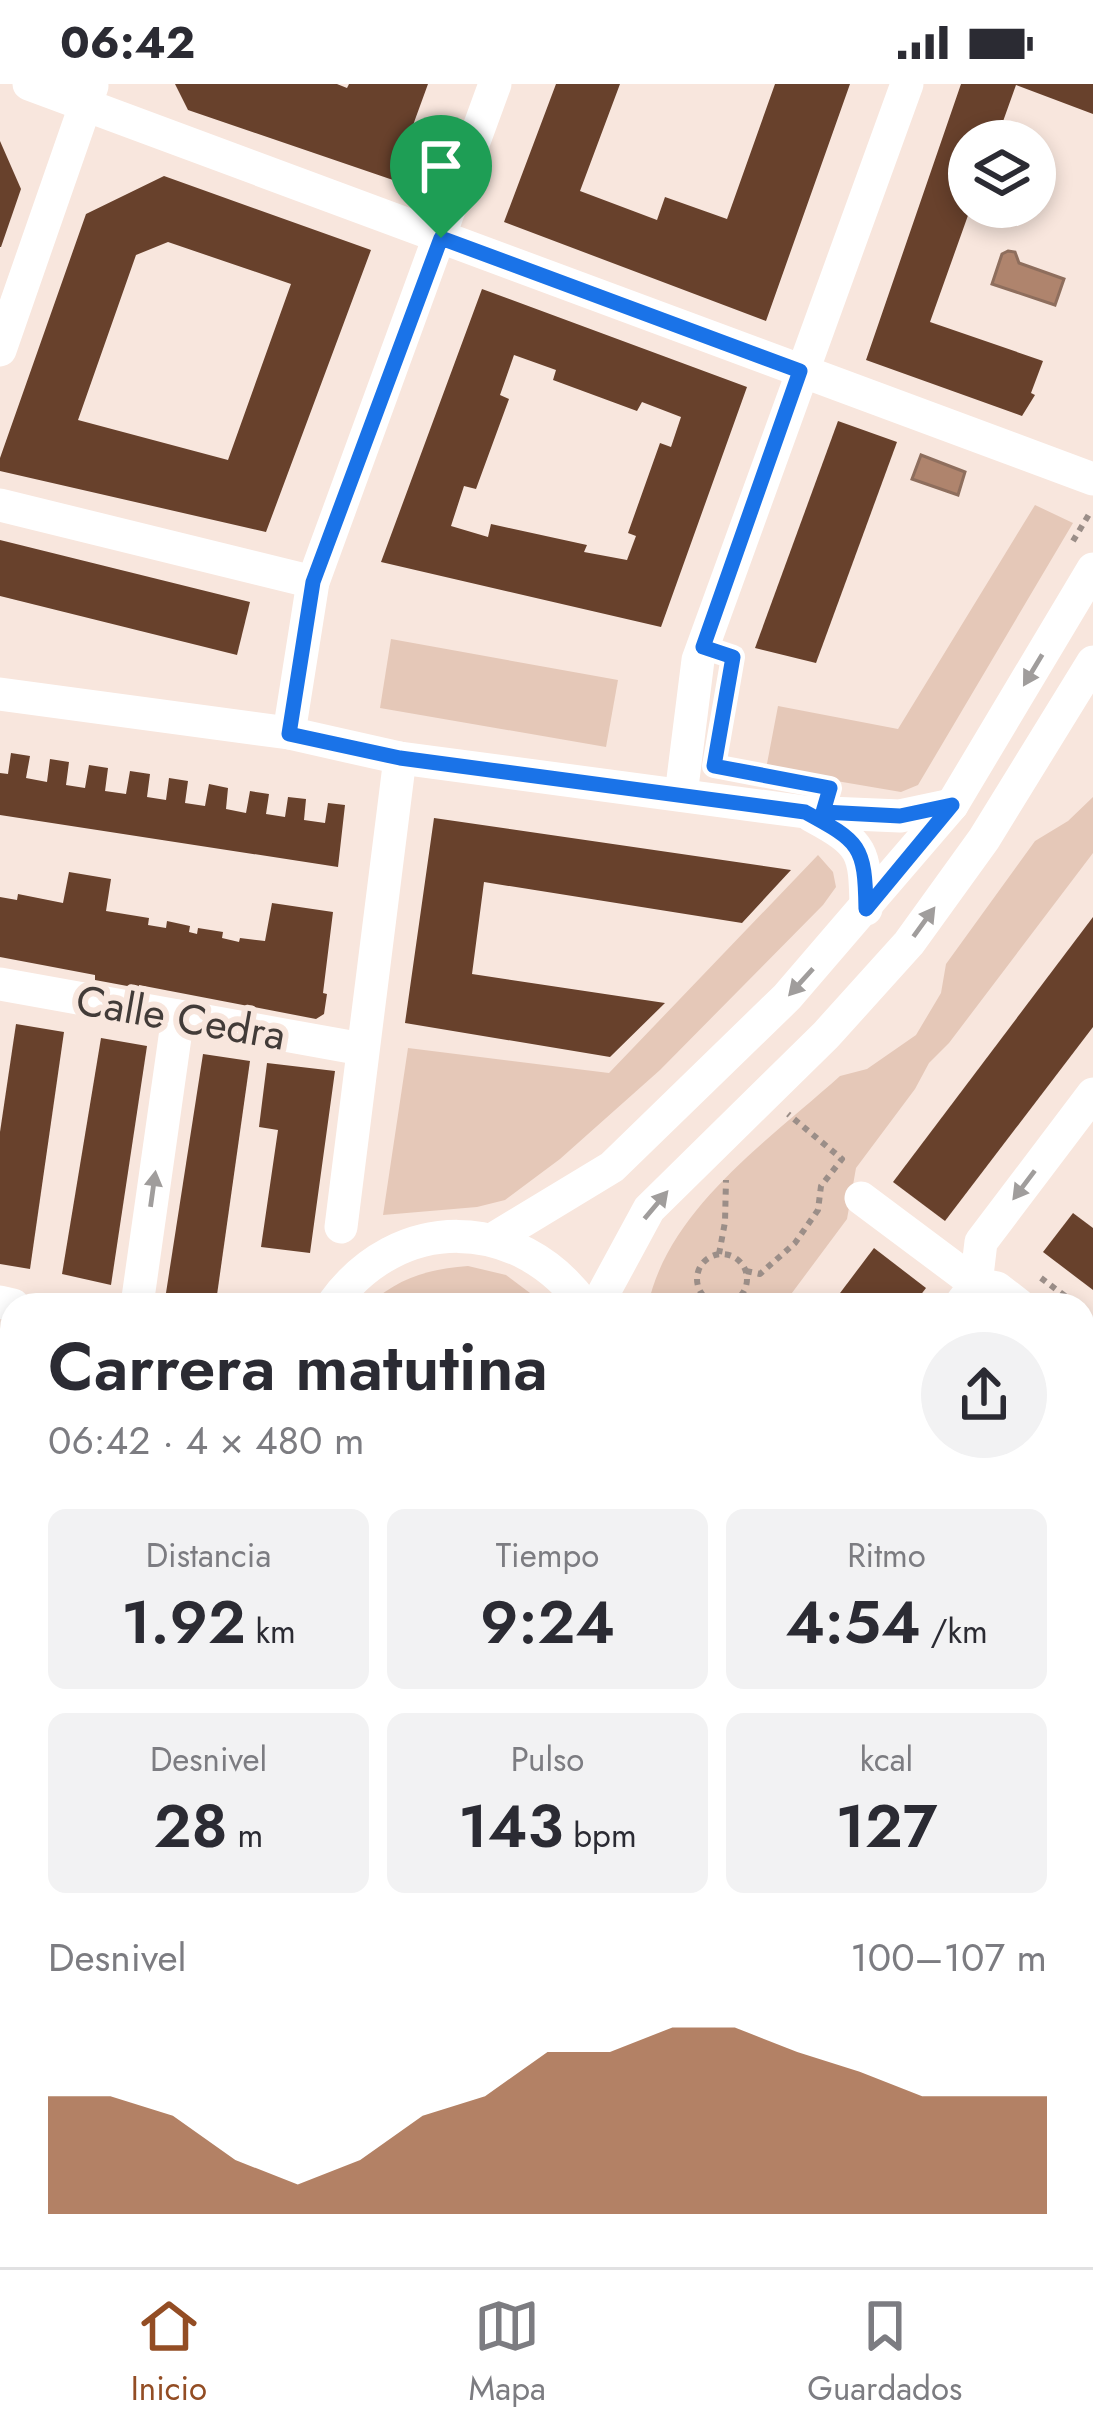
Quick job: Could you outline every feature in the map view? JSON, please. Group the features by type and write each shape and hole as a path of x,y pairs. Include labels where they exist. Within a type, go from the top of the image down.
{"street":[{"path":"29,84 89,94 441,238 1093,478"},
{"path":"289,734 313,582 495,84"},
{"path":"681,795 698,660 907,84"},
{"path":"0,350 89,94"},
{"path":"0,505 313,582"},
{"path":"493,1239 612,1167 787,997 866,909 952,805 1081,559"},
{"path":"604,1293 649,1209 826,1036 909,943 984,839 1093,662"},
{"path":"0,694 289,734 400,758 805,812 900,816 952,805"},
{"path":"340,1227 400,758"},
{"path":"805,812 850,836 865,865 866,909"},
{"name":"Calle Cedra","path":"0,984 362,1049"},
{"path":"139,1293 178,1016"},
{"path":"968,1293 981,1242 1093,1094"},
{"path":"861,1198 966,1293"},
{"path":"341,1293 350,1280 392,1250 441,1236 493,1239 533,1255 567,1280 576,1293"}],"path":[{"path":"1081,559 1093,508"},
{"path":"746,1271 760,1274 795,1244 818,1210 821,1186 842,1159 786,1112"},
{"path":"702,1293 697,1274 709,1258 729,1255 746,1271 748,1283 740,1293"}],"shaded area":[{"path":"1015,252 1019,263 1064,279 1055,305 992,284 1002,254"},
{"path":"921,455 965,472 958,495 912,479"},
{"path":"1035,505 1073,523 918,785 901,792 766,769 778,706 898,729"},
{"path":"391,639 618,680 606,747 380,708"},
{"path":"1093,797 1093,853 929,1063 856,1168 847,1219 792,1293 652,1293 677,1237 725,1178 840,1076 867,1069 916,1035 941,993 946,964 1035,841 1068,821"},
{"path":"818,855 833,872 836,887 823,905 660,1070 560,1159 505,1200 383,1215 408,1048 609,1073"},
{"path":"468,1266 506,1275 530,1293 384,1293 414,1276"}],"building":[{"path":"175,84 337,84 347,88 349,84 428,84 393,180 188,110"},
{"path":"556,84 620,84 580,191 657,220 665,197 727,219 775,84 850,84 766,321 504,222"},
{"path":"961,84 1093,84 1093,114 1016,85 1004,120 949,120"},
{"path":"948,122 948,228 964,228 930,322 1043,361 1031,393 1035,395 1022,416 866,360"},
{"path":"0,141 21,189 1,247 0,247"},
{"path":"164,176 371,250 266,532 0,471 0,458 86,214","holes":["168,242 291,284 228,460 78,420 136,255"]},
{"path":"482,289 747,387 661,627 381,562","holes":["514,355 556,370 553,380 637,411 642,402 681,417 671,447 660,443 628,533 636,536 627,560 584,552 587,545 491,524 488,537 451,526 464,486 476,489 509,399 500,395"]},
{"path":"838,421 897,442 816,663 755,648"},
{"path":"0,540 250,602 237,655 0,596"},
{"path":"11,753 30,756 26,778 47,782 50,759 69,762 66,785 85,788 89,765 108,768 105,791 126,794 130,771 150,774 147,797 166,800 169,778 188,781 185,803 205,806 209,784 228,788 226,809 246,813 250,791 269,794 266,814 285,817 288,797 306,799 304,820 325,823 328,803 345,805 338,867 0,815 0,773 8,774"},
{"path":"434,818 791,870 742,923 484,882 472,974 665,1003 610,1057 405,1023"},
{"path":"69,872 111,879 106,911 149,918 148,925 166,928 167,921 190,926 189,932 197,934 198,928 223,932 222,938 239,942 240,938 265,941 272,903 333,912 324,1014 316,1019 138,988 0,957 0,897 17,900 18,894 63,903"},
{"path":"1093,917 1093,1027 945,1221 893,1182"},
{"path":"16,1024 64,1032 30,1269 0,1264 0,1132"},
{"path":"101,1038 147,1046 111,1285 62,1274"},
{"path":"203,1054 250,1061 217,1293 166,1293"},
{"path":"267,1063 335,1071 310,1253 261,1247 278,1130 259,1127"},
{"path":"1073,1213 1093,1228 1093,1290 1043,1252"},
{"path":"874,1248 926,1288 922,1293 840,1293"}],"route":[{"path":"441,238 800,371 703,647 733,657 714,766 830,788 823,812 900,816 952,805 866,909 865,865 850,836 805,812 400,758 289,734 313,582 441,238"}]}
